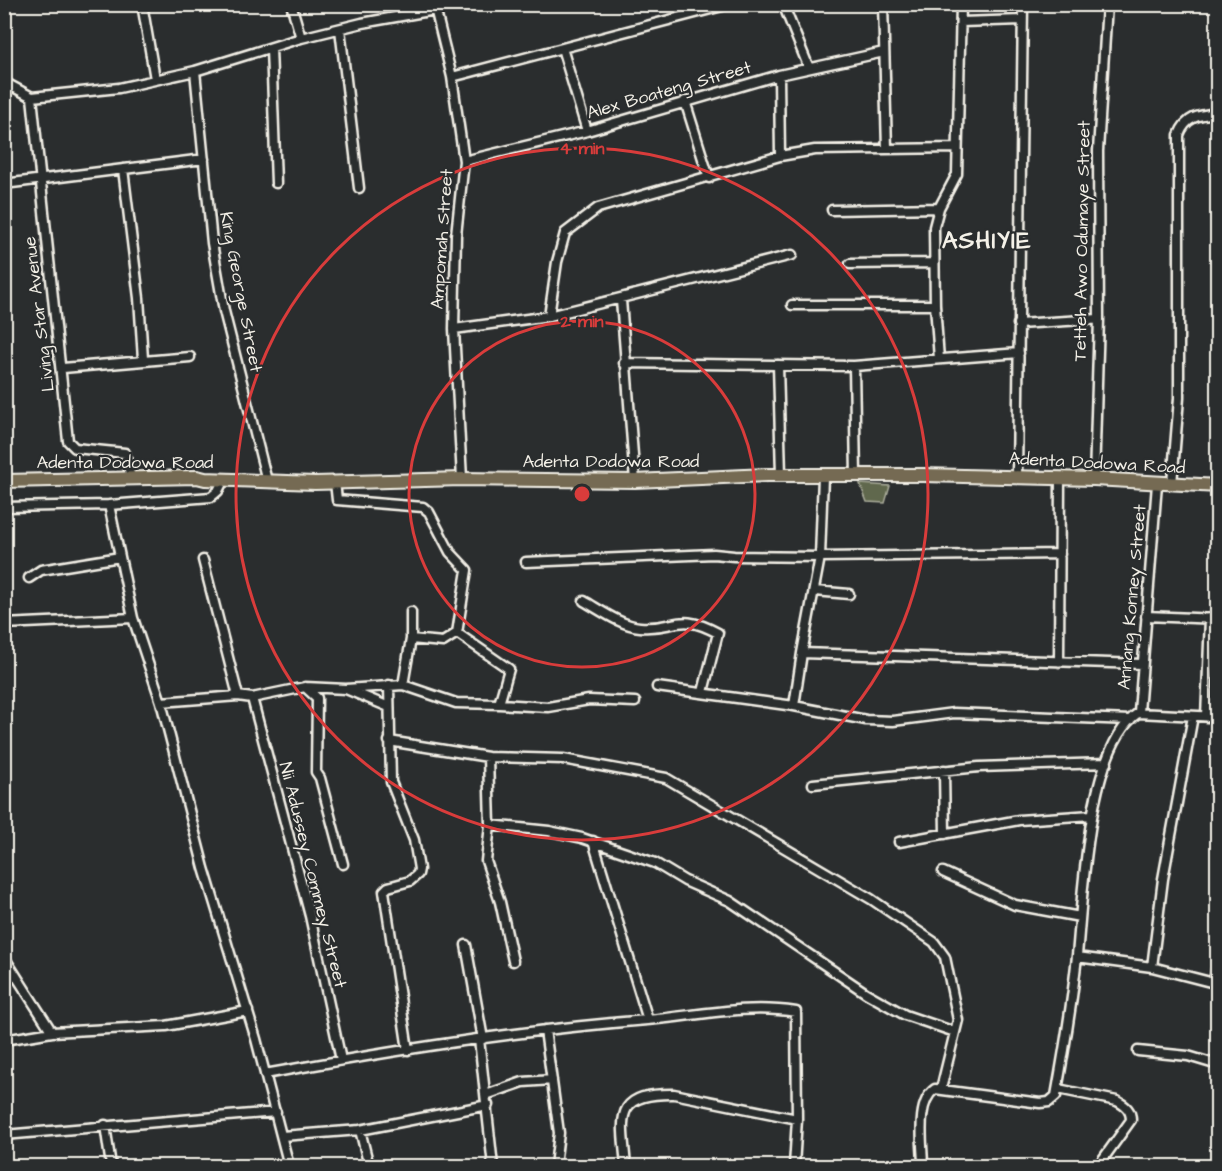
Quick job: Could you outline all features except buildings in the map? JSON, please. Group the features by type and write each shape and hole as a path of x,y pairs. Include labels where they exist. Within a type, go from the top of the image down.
{"main road":[{"name":"Adenta Dodowa Road","path":"4,481 196,477 335,482 462,479 635,481 781,475 1060,478 1218,486"}],"street":[{"path":"142,4 155,79"},
{"path":"291,4 301,38"},
{"path":"452,77 562,48 696,8 730,4"},
{"path":"783,4 809,68"},
{"path":"883,4 887,149"},
{"path":"939,359 935,305 934,227 939,208 957,174 961,4"},
{"path":"1017,477 1023,4"},
{"name":"Tetteh Awo Odumaye Street","path":"1094,479 1099,319 1098,151 1108,5"},
{"path":"4,82 32,97 119,88 195,71 340,28 435,7"},
{"name":"Ampomah Street","path":"435,7 452,77 464,161 456,235 454,329 462,479"},
{"path":"961,22 1022,21"},
{"path":"340,28 359,188"},
{"path":"272,48 276,183"},
{"path":"562,48 587,131"},
{"name":"Alex Boateng Street","path":"464,161 587,131 779,75 885,52"},
{"name":"King George Street","path":"195,71 212,243 224,311 267,481"},
{"path":"779,75 780,156"},
{"name":"Living Star Avenue","path":"32,97 42,179 47,255 63,368 70,444 75,448 125,453 131,478"},
{"path":"685,101 709,178"},
{"path":"1172,484 1179,398 1179,135 1182,126 1192,117 1218,113"},
{"path":"549,316 557,262 565,233 598,208 780,156 815,150 957,148"},
{"path":"4,184 204,159"},
{"path":"123,169 143,359"},
{"path":"832,210 939,208"},
{"path":"454,329 549,316 621,300 792,255"},
{"path":"850,264 934,264"},
{"path":"621,300 624,363 635,481"},
{"path":"792,305 935,305"},
{"path":"1018,324 1099,319"},
{"path":"624,363 854,366 1019,353"},
{"path":"63,368 143,359 190,357"},
{"path":"778,365 781,475"},
{"path":"854,366 856,476"},
{"path":"794,706 820,557 823,476"},
{"path":"1059,662 1060,478"},
{"path":"4,507 109,505 211,497 218,491 224,479"},
{"path":"335,482 336,500 423,507 429,512 450,552 467,570 457,633 443,642 411,639"},
{"name":"Annang Konney Street","path":"1139,712 1157,484"},
{"path":"109,505 133,618 161,702 204,868 248,1011 289,1167"},
{"path":"526,562 714,554 820,557 1060,554"},
{"path":"29,578 41,570 120,557"},
{"path":"203,560 238,696"},
{"path":"815,591 849,594"},
{"path":"584,601 629,624 641,627 687,620 717,632 719,635 703,692"},
{"path":"403,685 411,639 411,612"},
{"path":"1146,616 1214,618 1206,717"},
{"path":"4,624 133,618"},
{"path":"457,633 509,669 499,704"},
{"path":"802,653 1142,664"},
{"path":"161,702 238,696 252,698 305,687 346,689 389,685 403,685 456,703 548,707 589,700 635,702"},
{"path":"389,685 391,782 414,840 419,869 418,874 410,881 388,887 384,891 408,1050"},
{"path":"305,687 317,698 315,772 320,778 343,864"},
{"path":"657,687 794,706 837,716 884,720 954,713 1130,720"},
{"path":"346,689 388,708"},
{"name":"Nii Adussey Commey Street","path":"252,698 310,916 341,1060"},
{"path":"923,1167 925,1101 929,1093 941,1089 984,1098 1040,1102 1053,1100 1058,1089 1077,957 1092,815 1107,763 1130,720 1139,712 1218,717"},
{"path":"1152,967 1163,879 1192,716"},
{"path":"389,741 488,757 562,759 666,778 871,899 939,946 945,957 957,1015 941,1089"},
{"path":"488,757 490,825 487,865 500,902 513,961"},
{"path":"813,784 944,770 1107,763"},
{"path":"944,770 945,834"},
{"path":"899,842 1019,820 1092,815"},
{"path":"490,825 549,831 593,841 656,863 685,881 730,901 866,993 904,1015 955,1032"},
{"path":"593,841 648,1020"},
{"path":"943,872 1015,905 1080,917"},
{"path":"466,945 481,1039 493,1167"},
{"path":"4,957 7,968 52,1032"},
{"path":"1077,957 1152,967 1216,983 1218,958"},
{"path":"265,1074 341,1060 545,1030 648,1020 701,1012 754,1010 796,1012 797,1119 794,1167"},
{"path":"4,1040 52,1032 166,1026 248,1011"},
{"path":"545,1030 559,1133 555,1167"},
{"path":"1138,1051 1188,1056 1218,1065"},
{"path":"486,1095 523,1082 552,1080"},
{"path":"1058,1089 1117,1101 1124,1105 1131,1114 1131,1120 1098,1167"},
{"path":"626,1167 623,1126 625,1110 631,1101 655,1094 674,1094 797,1119"},
{"path":"282,1136 360,1130 488,1106"},
{"path":"4,1135 276,1112"},
{"path":"105,1125 111,1167"},
{"path":"360,1130 369,1167"}],"green space":[{"path":"860,484 890,486 885,503 867,502"}],"district":[{"name":"ASHIYIE","path":"987,241"}]}
